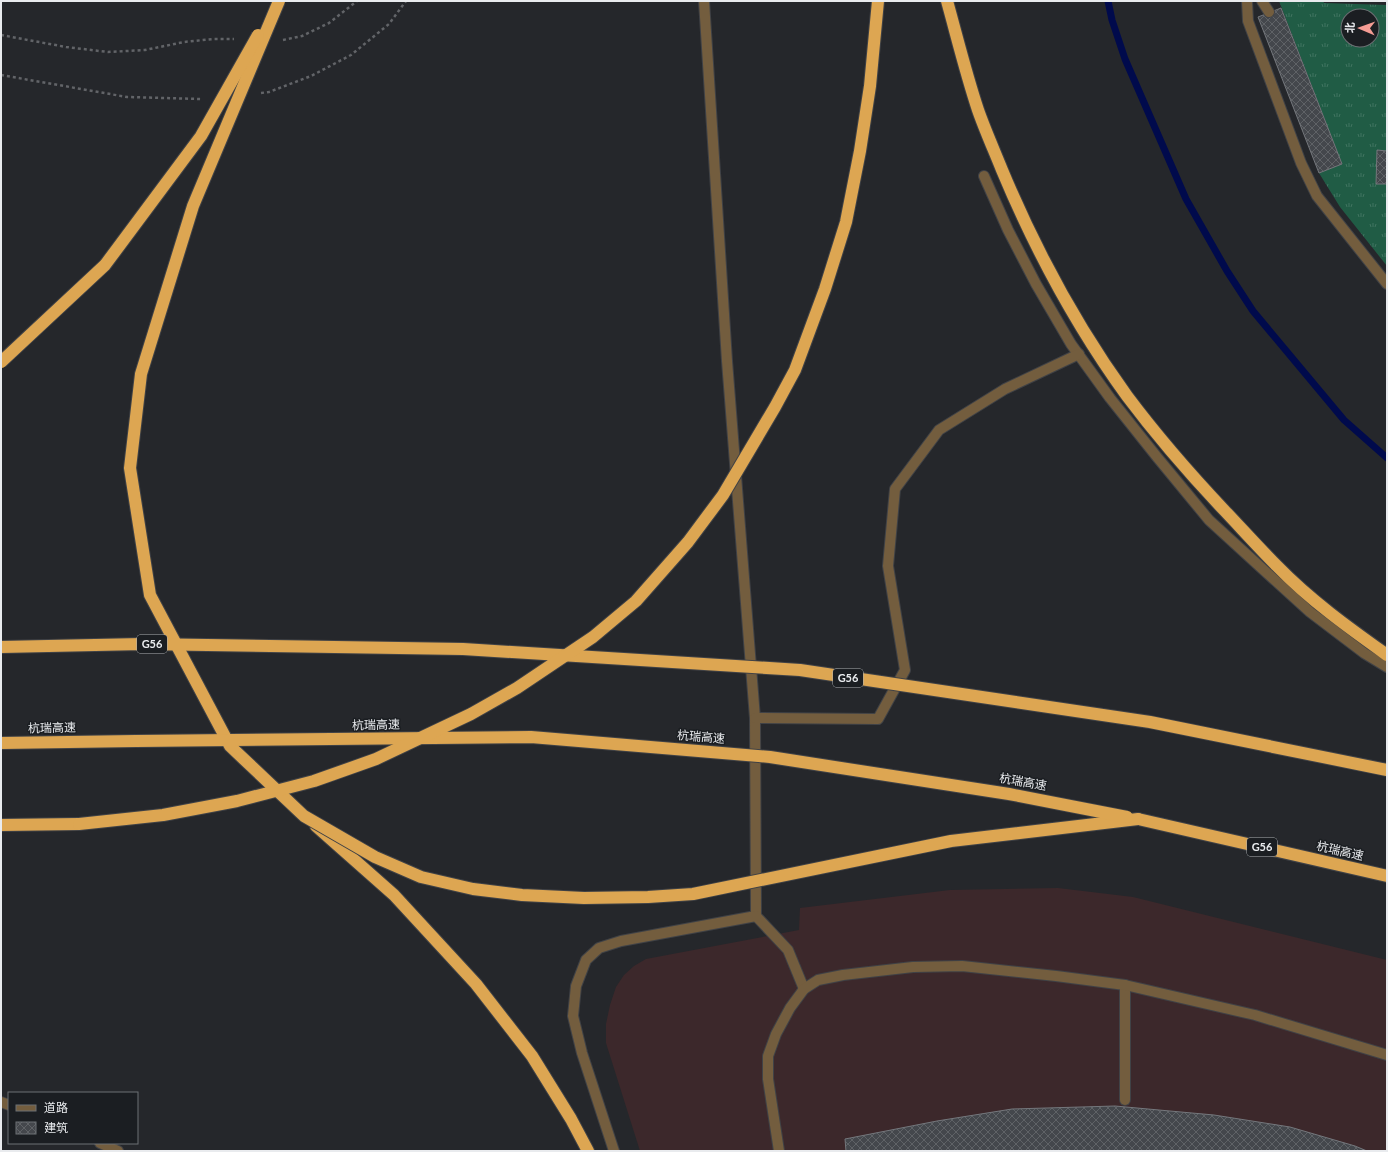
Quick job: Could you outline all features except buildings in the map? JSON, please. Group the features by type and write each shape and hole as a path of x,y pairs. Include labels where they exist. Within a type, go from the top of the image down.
{"highway":[{"path":"1,362 105,265 201,136 278,1"},
{"path":"278,1 193,206 141,374 130,468 150,595 230,746 304,816 394,895 476,984 532,1056 572,1119 588,1151"},
{"path":"1,825 79,824 163,816 237,801 321,778 376,759 471,714 517,688 593,637 636,601 688,542 723,495 795,370 825,289 846,222 860,151 870,86 878,1"},
{"path":"947,1 978,111 1014,198 1030,233 1059,287 1082,328 1108,368 1144,417 1185,466 1277,567 1317,603 1387,655"},
{"name":"G56","path":"1,647 142,644 463,649 800,670 1150,722 1387,770"},
{"name":"杭瑞高速","path":"1,743 531,737 770,757 1009,794 1138,819 1387,876"},
{"path":"304,816 375,857 421,876 473,889 522,895 584,898 648,897 693,894 951,842 1138,819"}],"street":[{"path":"704,1 727,361 755,718 756,916 788,950 804,989"},
{"path":"1247,1 1248,21 1301,163 1317,196 1387,284"},
{"path":"1262,1 1269,12"},
{"path":"984,176 1008,230 1036,284 1079,354 1115,404 1209,520 1310,612 1387,667"},
{"path":"755,718 878,719 905,670 888,566 895,489 939,430 1005,389 1079,354"},
{"path":"614,1151 582,1053 573,1016 576,986 586,960 599,948 621,941 756,916"},
{"path":"779,1151 768,1079 768,1056 776,1034 790,1008 804,989 818,980 843,975 913,967 962,966 1125,985 1255,1015 1387,1055"},
{"path":"1125,985 1125,1100"},
{"path":"102,1144 118,1151"}],"path":[{"path":"279,40 302,36 329,22 357,1"},
{"path":"1,35 66,47 108,52 145,50 184,42 213,39 235,40"}],"shaded area":[{"path":"1058,888 1133,897 1387,960 1387,1151 640,1151 606,1043 606,1024 616,987 624,975 634,966 646,959 799,930 800,908 950,890"}],"green space":[{"path":"1279,1 1323,1 1324,3 1387,5 1387,266 1340,207 1319,173 1342,164"}],"waterway":[{"path":"1108,1 1112,20 1125,59 1186,199 1227,271 1253,311 1344,420 1387,458"}]}
